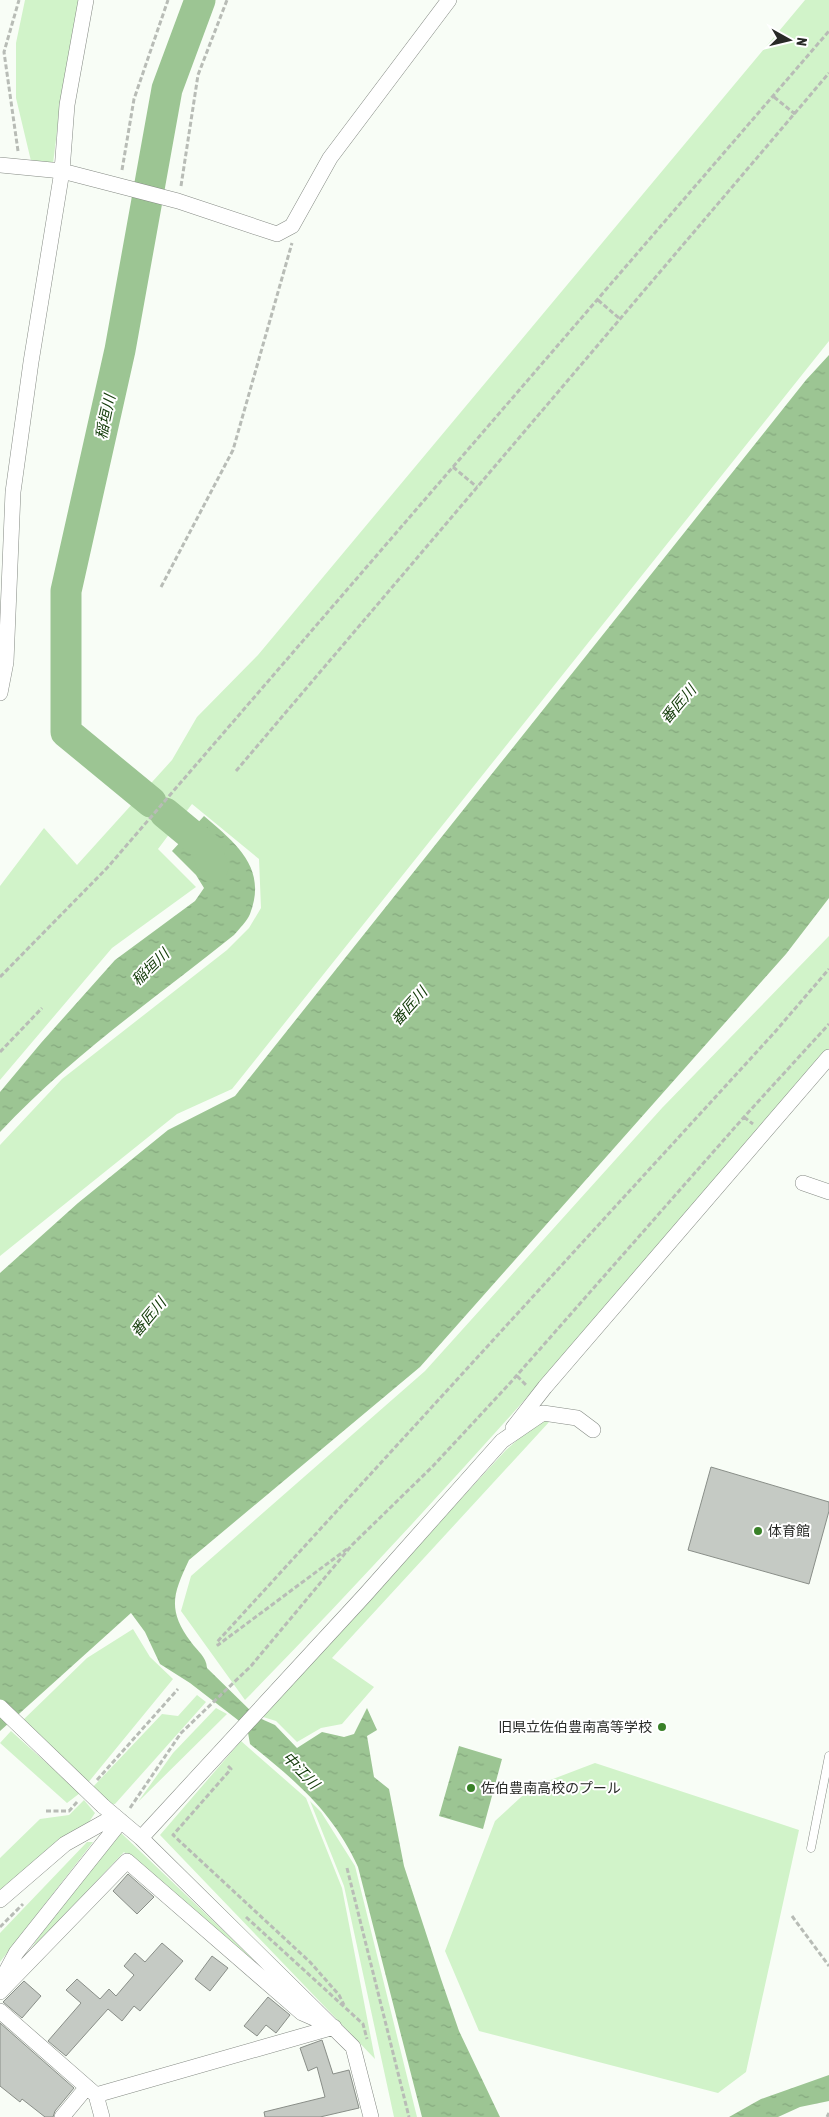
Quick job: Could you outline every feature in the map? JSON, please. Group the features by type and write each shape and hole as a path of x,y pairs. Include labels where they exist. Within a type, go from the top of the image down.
{"street":[{"path":"0,692 6,662 12,492 62,171 67,105 86,0"},
{"path":"0,166 62,171 177,201 277,234 292,226 330,158 449,0"},
{"path":"141,1838 295,1671 502,1441 545,1388 829,1057"},
{"path":"803,1182 829,1192"},
{"path":"502,1441 543,1413 577,1418 593,1430"},
{"path":"0,1707 103,1806 141,1838 353,2047 371,2117"},
{"path":"0,1900 65,1844 118,1819"},
{"path":"0,1983 16,1953 118,1819"},
{"path":"0,1992 127,1861 302,2013 334,2027"},
{"path":"0,2011 91,2091 102,2117"},
{"path":"62,2117 91,2091 334,2027"}],"lane":[{"path":"811,1848 829,1756"}],"path":[{"path":"19,0 4,52 20,167"},
{"path":"120,186 134,99 168,0"},
{"path":"177,201 198,75 227,0"},
{"path":"0,978 107,868 829,31"},
{"path":"236,770 829,73"},
{"path":"774,97 795,114"},
{"path":"161,587 233,450 292,242 284,230"},
{"path":"598,300 620,319"},
{"path":"453,467 477,487"},
{"path":"352,1545 218,1645 217,1642 774,1033 829,969"},
{"path":"0,1052 42,1008"},
{"path":"118,1819 182,1733 251,1666 352,1545 433,1466 511,1382 755,1104 829,1024"},
{"path":"94,1782 178,1689"},
{"path":"231,1769 173,1835 310,1962 339,1995 345,2007"},
{"path":"46,1811 69,1811 82,1796"},
{"path":"347,1868 409,2117"},
{"path":"792,1916 829,1966"},
{"path":"827,2117 829,2113"}],"shaded area":[{"path":"25,0 79,0 62,90 53,164 31,161 16,98 16,43"},
{"path":"805,0 829,0 829,341 232,1089 177,1114 0,1256 0,1145 62,1079 227,950 249,928 261,908 259,859 192,804 158,849 196,887 112,948 0,1080 0,886 44,828 77,865 172,760 197,717 258,655"},
{"path":"829,936 829,1055 395,1543 245,1700 181,1611 191,1576 425,1371 662,1108"},
{"path":"542,1418 550,1421 332,1658 374,1687 342,1724 321,1728 297,1742 276,1721 260,1716 506,1450"},
{"path":"133,1629 150,1657 173,1679 87,1784 21,1722 87,1658"},
{"path":"197,1695 206,1702 115,1804 107,1804 91,1789 162,1714 178,1716"},
{"path":"216,1708 227,1714 138,1802 173,1753"},
{"path":"11,1731 80,1793 67,1803 0,1743"},
{"path":"241,1741 306,1798 342,1888 375,2059 160,1835"},
{"path":"595,1763 799,1830 746,2072 718,2093 479,2031 445,1951 495,1821 532,1787"},
{"path":"84,1800 95,1813 85,1828 0,1891 0,1858 40,1819 69,1815"},
{"path":"310,1801 321,1812 355,1866 417,2117 394,2117 344,1886"},
{"path":"120,1832 273,1978 124,1852 28,1954 49,1920"},
{"path":"87,1842 93,1842 0,1962 0,1933"}],"water":[{"path":"829,355 829,898 786,954 420,1367 189,1560 176,1592 175,1602 178,1620 183,1631 203,1657 207,1668 257,1717 275,1725 297,1748 322,1732 344,1737 354,1734 367,1708 377,1730 367,1736 374,1777 389,1789 404,1866 441,1979 459,2031 500,2117 422,2117 358,1867 348,1847 312,1799 283,1771 250,1744 247,1727 190,1683 160,1664 145,1632 131,1613 0,1731 0,1273 78,1203 168,1130 235,1096 806,380"},
{"path":"204,816 237,846 252,869 255,883 254,897 247,919 234,935 143,1006 55,1079 0,1132 0,1092 115,960 195,901 204,888 196,875 172,851"},
{"name":"佐伯豊南高校のプール","path":"459,1746 502,1759 483,1829 439,1816"},
{"path":"829,2075 829,2101 800,2107 778,2117 729,2117 761,2099"}],"building":[{"name":"体育館","path":"711,1467 829,1502 829,1511 809,1584 688,1550"},
{"path":"128,1874 154,1897 137,1914 113,1891"},
{"path":"162,1943 183,1961 140,2011 134,2006 122,2021 108,2009 66,2056 48,2041 81,2003 66,1990 77,1979 100,1999 109,1989 116,1996 134,1975 124,1966 135,1953 145,1962"},
{"path":"212,1956 228,1968 210,1991 195,1979"},
{"path":"24,1981 41,1996 22,2018 3,2002"},
{"path":"268,1997 290,2015 276,2033 266,2025 257,2036 244,2026"},
{"path":"0,2023 74,2088 55,2111 53,2117 45,2117 22,2099 20,2102 0,2086"},
{"path":"322,2040 333,2074 349,2070 359,2108 320,2117 265,2117 264,2112 325,2097 317,2067 308,2071 300,2048"}],"waterway":[{"name":"稲垣川","path":"151,802 66,732 66,591 120,350 167,89 200,0"},
{"name":"稲垣川","path":"165,813 206,847 213,867"}],"place":[{"name":"体育館","path":"758,1531"},
{"name":"旧県立佐伯豊南高等学校","path":"662,1727"},
{"name":"佐伯豊南高校のプール","path":"471,1788"}],"water label":[{"name":"番匠川","path":"678,704"},
{"name":"番匠川","path":"409,1006"},
{"name":"番匠川","path":"148,1317"},
{"name":"中江川","path":"301,1770"}]}
